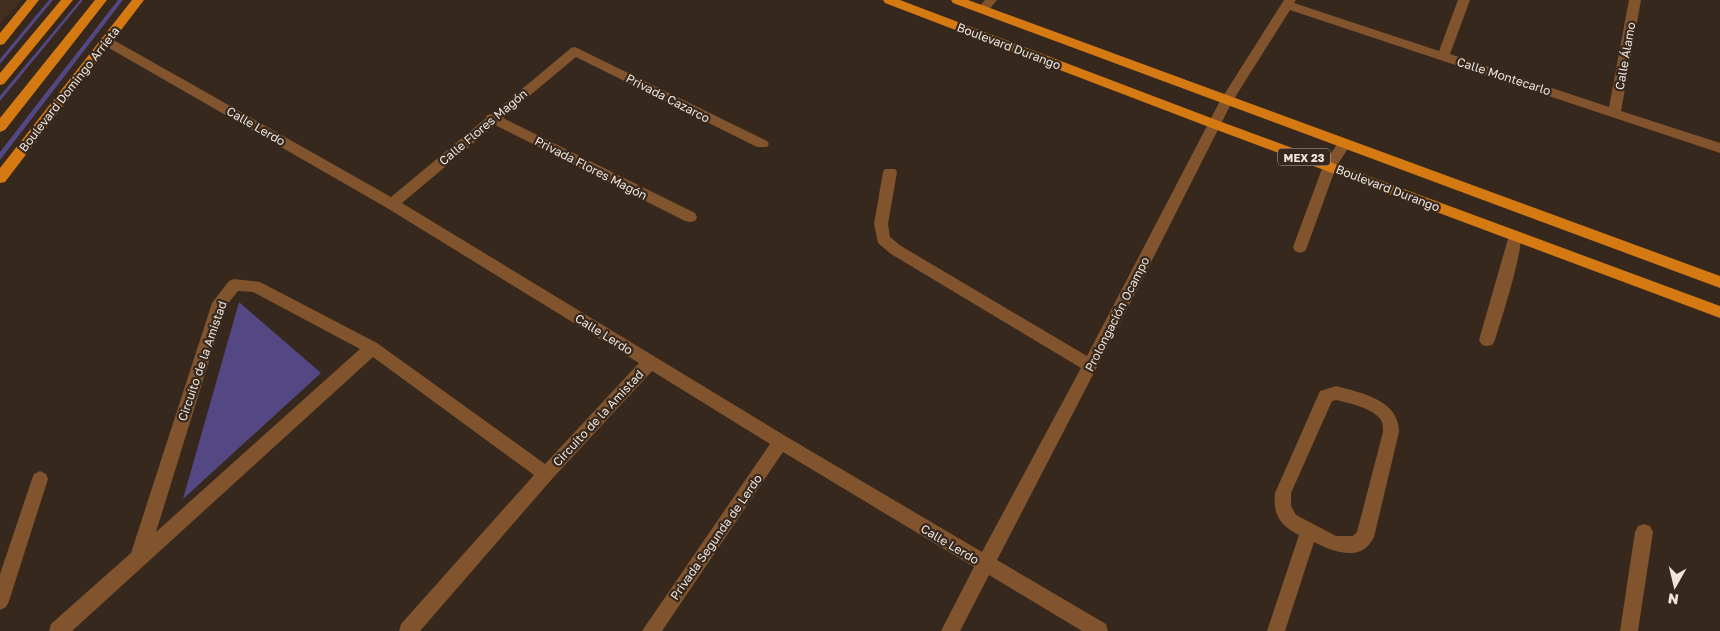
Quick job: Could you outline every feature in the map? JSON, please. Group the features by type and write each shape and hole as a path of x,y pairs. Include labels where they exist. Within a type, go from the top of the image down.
{"main road":[{"path":"0,41 33,0"},
{"path":"0,81 67,0"},
{"path":"0,126 101,0"},
{"name":"Boulevard Domingo Arrieta","path":"0,178 138,0"},
{"name":"Boulevard Durango","path":"889,0 1214,124 1720,312"},
{"name":"Boulevard Durango","path":"957,0 987,5 1226,101 1720,282"}],"street":[{"path":"1443,56 1464,0"},
{"name":"Calle Álamo","path":"1614,113 1635,0"},
{"name":"Prolongación Ocampo","path":"950,631 1090,366 1226,101 1289,2"},
{"name":"Calle Montecarlo","path":"1289,2 1443,56 1720,148"},
{"name":"Calle Lerdo","path":"106,41 392,204 781,442 1099,631"},
{"name":"Calle Flores Magón","path":"392,204 574,51"},
{"name":"Privada Cazarco","path":"574,51 762,144"},
{"name":"Privada Flores Magón","path":"492,118 690,217"},
{"path":"1300,247 1330,166 1344,144"},
{"path":"890,172 881,224 883,238 896,250 1090,366"},
{"path":"1487,340 1512,255 1515,236"},
{"name":"Circuito de la Amistad","path":"139,557 219,304 234,285 255,286 372,348 546,474"},
{"path":"58,631 372,348"},
{"name":"Circuito de la Amistad","path":"408,631 546,474 650,362"},
{"path":"1336,393 1349,396 1384,412 1391,421 1391,432 1364,537 1356,545 1335,544 1309,532 1290,521 1282,507 1283,493 1326,396 1336,393"},
{"name":"Privada Segunda de Lerdo","path":"651,631 781,442"},
{"path":"0,601 40,479"},
{"path":"1276,631 1309,532"},
{"path":"1629,631 1644,532"}],"shaded area":[{"path":"0,0 21,0 0,24"},
{"path":"49,0 53,0 0,64 0,59"},
{"path":"80,0 83,0 0,101 0,96"},
{"path":"118,0 123,0 0,160 0,152"},
{"path":"239,302 321,373 183,499"}]}
